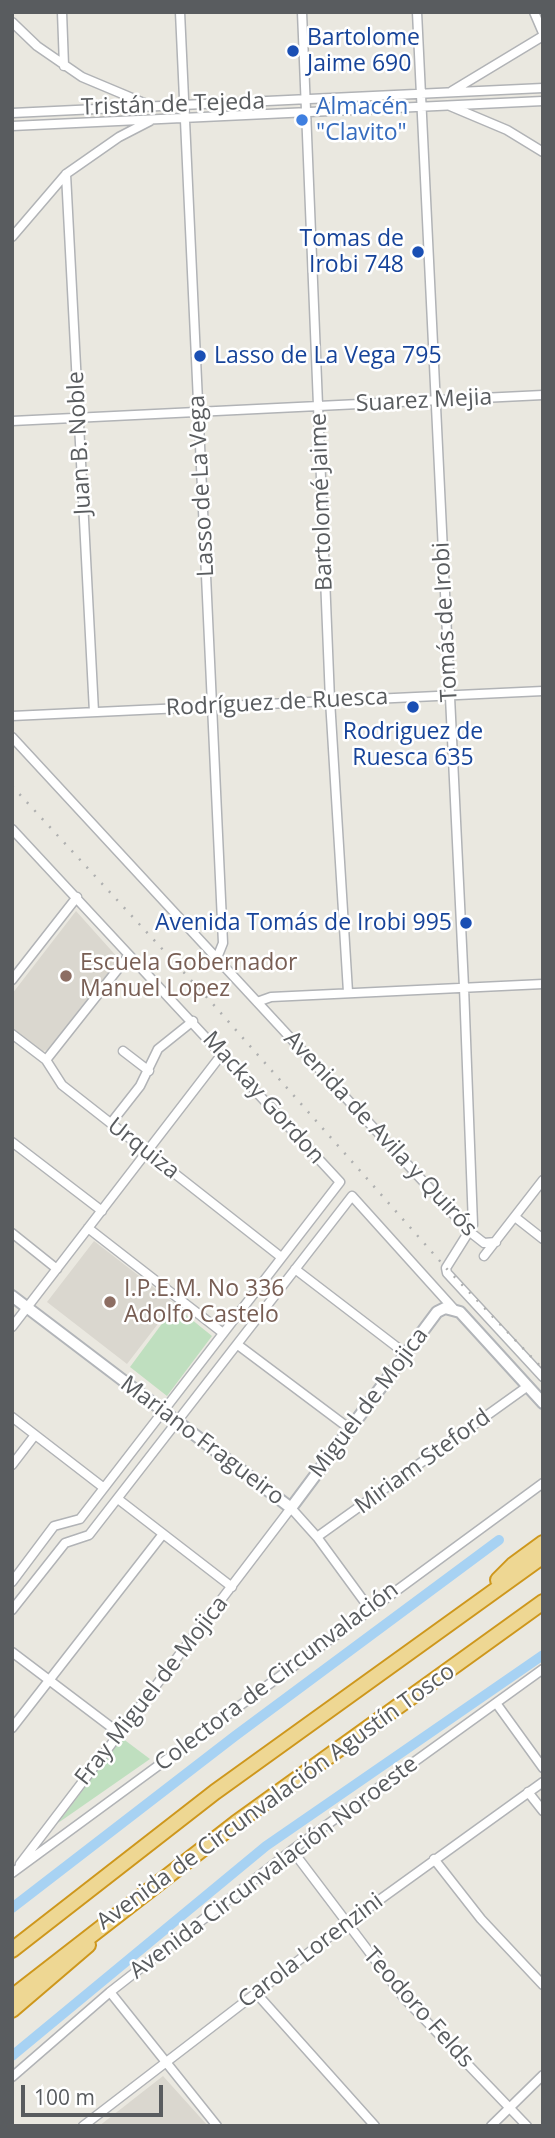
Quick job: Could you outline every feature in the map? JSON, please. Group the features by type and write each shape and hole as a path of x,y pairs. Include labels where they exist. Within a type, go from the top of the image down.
{"highway":[{"path":"479,1602 513,1565 543,1543"},
{"name":"Avenida de Circunvalación Agustín Tosco","path":"12,1950 215,1792 543,1556"},
{"name":"Avenida de Circunvalación Agustín Tosco","path":"12,1997 118,1912 313,1765 543,1602"},
{"path":"12,2011 75,1959 118,1912"},
{"path":"12,1940 50,1919"}],"main road":[{"name":"Mariano Fragueiro","path":"12,1296 291,1508"},
{"name":"Miguel de Mojica","path":"291,1508 436,1312 453,1308"},
{"path":"453,1308 460,1312 543,1403"}],"street":[{"path":"62,12 64,66"},
{"name":"Lasso de La Vega","path":"180,12 223,943 217,958"},
{"name":"Bartolomé Jaime","path":"302,12 330,700 348,992"},
{"name":"Tomás de Irobi","path":"418,12 464,987 473,1225 470,1232"},
{"path":"449,92 543,35 534,12"},
{"path":"12,22 37,46 64,66 100,87 150,105"},
{"name":"Tristán de Tejeda","path":"12,113 543,88"},
{"name":"Tristán de Tejeda","path":"12,126 543,101"},
{"path":"447,105 507,130 543,152"},
{"path":"12,237 66,174 118,137 153,120"},
{"name":"Juan B. Noble","path":"66,174 94,712"},
{"name":"Suarez Mejia","path":"12,421 543,395"},
{"name":"Rodríguez de Ruesca","path":"12,716 543,691"},
{"name":"Avenida de Avila y Quirós","path":"12,737 470,1232 484,1242 496,1242"},
{"name":"Mackay Gordon","path":"12,829 340,1182 281,1257"},
{"path":"12,980 77,897"},
{"path":"46,1060 129,955"},
{"path":"257,1002 271,997 348,992 543,984"},
{"path":"111,1124 149,1071 158,1049 193,1021"},
{"name":"Urquiza","path":"14,1039 46,1060 62,1085 281,1257"},
{"path":"124,1051 149,1071"},
{"path":"12,1327 222,1054"},
{"path":"12,1142 102,1211"},
{"path":"484,1256 543,1180"},
{"path":"12,1610 65,1543 89,1535 352,1196 446,1297 453,1308"},
{"path":"515,1217 543,1238"},
{"path":"88,1228 223,1334"},
{"path":"470,1232 446,1268 458,1285 543,1377"},
{"path":"12,1234 57,1269"},
{"path":"12,1582 54,1526 80,1519 281,1257"},
{"path":"295,1269 406,1354"},
{"path":"446,1297 458,1285"},
{"path":"238,1345 350,1429"},
{"name":"Miriam Steford","path":"317,1537 528,1386"},
{"path":"12,1417 104,1488"},
{"path":"12,1465 36,1435"},
{"name":"Colectora de Circunvalación","path":"12,1873 369,1608 543,1483"},
{"path":"118,1499 232,1587"},
{"name":"Mariano Fragueiro","path":"291,1508 317,1537 369,1608"},
{"name":"Fray Miguel de Mojica","path":"12,1873 291,1508"},
{"path":"12,1727 163,1534"},
{"path":"12,1652 119,1733"},
{"name":"Avenida Circunvalación Noroeste","path":"12,2077 110,1992 292,1850 543,1669"},
{"path":"496,1703 543,1768"},
{"name":"Carola Lorenzini","path":"83,2126 165,2060 346,1924 543,1782"},
{"path":"528,1792 543,1811"},
{"path":"54,1818 55,1832 64,1836"},
{"name":"Teodoro Felds","path":"292,1850 404,1998 527,2126"},
{"path":"434,1859 481,1919 543,1985"},
{"path":"110,1992 217,2126"},
{"path":"256,1993 375,2126"},
{"path":"491,2126 543,2075"}],"shaded area":[{"name":"Escuela Gobernador Manuel Lopez","path":"76,911 119,959 49,1050 42,1051 12,1028 12,994"},
{"name":"I.P.E.M. No 336 Adolfo Castelo","path":"94,1241 174,1303 127,1364 47,1302"},
{"path":"163,2076 208,2126 99,2126"}],"green space":[{"path":"175,1306 212,1336 167,1396 130,1367"},
{"path":"122,1738 150,1759 58,1823"}],"waterway":[{"path":"12,1908 235,1736 499,1540"},
{"path":"12,2056 266,1846 543,1655"}],"railway":[{"path":"12,786 212,1003 446,1268 543,1369"}],"place":[{"name":"Bartolome Jaime 690","path":"293,51"},
{"name":"Almacén \"Clavito\"","path":"302,120"},
{"name":"Tomas de Irobi 748","path":"418,252"},
{"name":"Lasso de La Vega 795","path":"200,356"},
{"name":"Rodriguez de Ruesca 635","path":"413,707"},
{"name":"Avenida Tomás de Irobi 995","path":"466,923"},
{"name":"Escuela Gobernador Manuel Lopez","path":"66,976"},
{"name":"I.P.E.M. No 336 Adolfo Castelo","path":"110,1302"}]}
